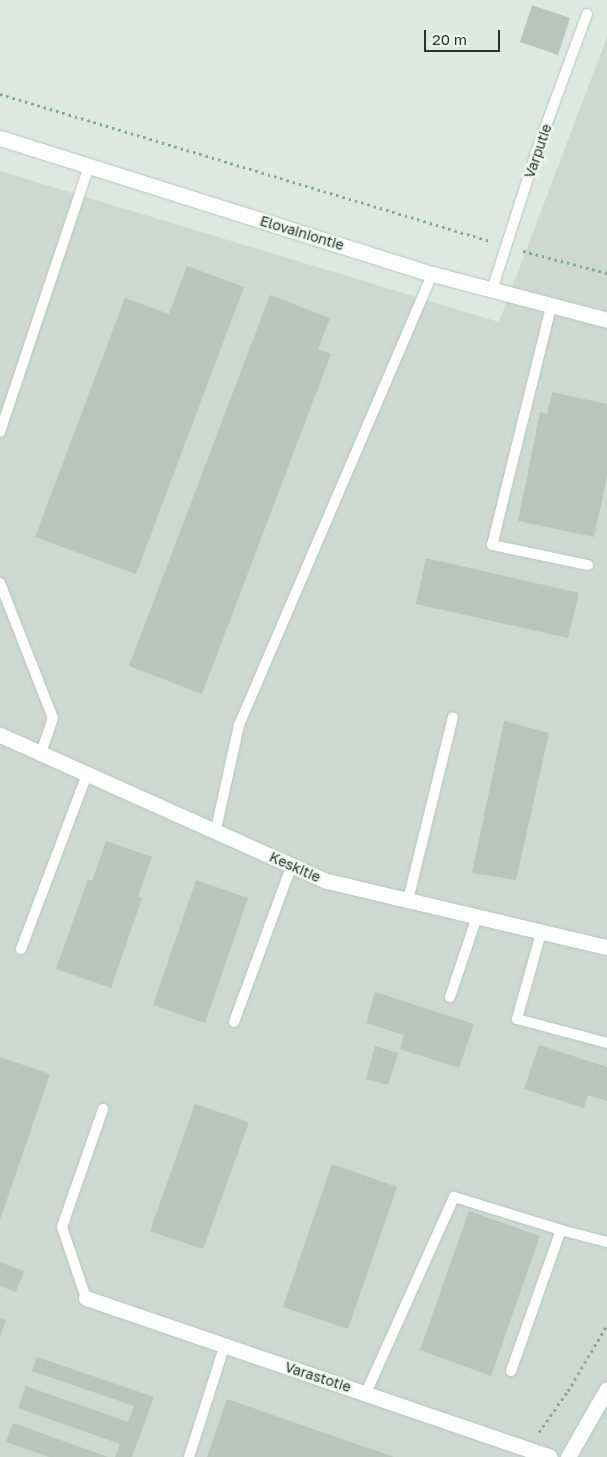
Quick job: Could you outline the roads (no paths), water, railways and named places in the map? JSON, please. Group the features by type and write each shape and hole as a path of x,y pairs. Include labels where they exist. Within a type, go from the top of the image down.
{"street":[{"name":"Elovainiontie","path":"0,138 432,274 551,307 607,320"},
{"name":"Keskitie","path":"0,735 216,829 291,867 327,881 541,933 607,947"},
{"name":"Varastotie","path":"86,1298 224,1347 366,1393 518,1449 550,1457"},
{"path":"568,1457 607,1389"}],"lane":[{"name":"Varputie","path":"492,290 587,14"},
{"path":"0,432 89,166"},
{"path":"216,829 239,725 432,274"},
{"path":"551,307 492,544 588,565"},
{"path":"0,582 54,718 41,752"},
{"path":"408,900 453,717"},
{"path":"21,949 87,774"},
{"path":"234,1022 291,867"},
{"path":"450,997 477,917"},
{"path":"541,933 517,1019 607,1043"},
{"path":"86,1298 62,1227 103,1109"},
{"path":"366,1393 454,1196 561,1230 607,1242"},
{"path":"511,1370 561,1230"},
{"path":"189,1457 224,1347"}]}
